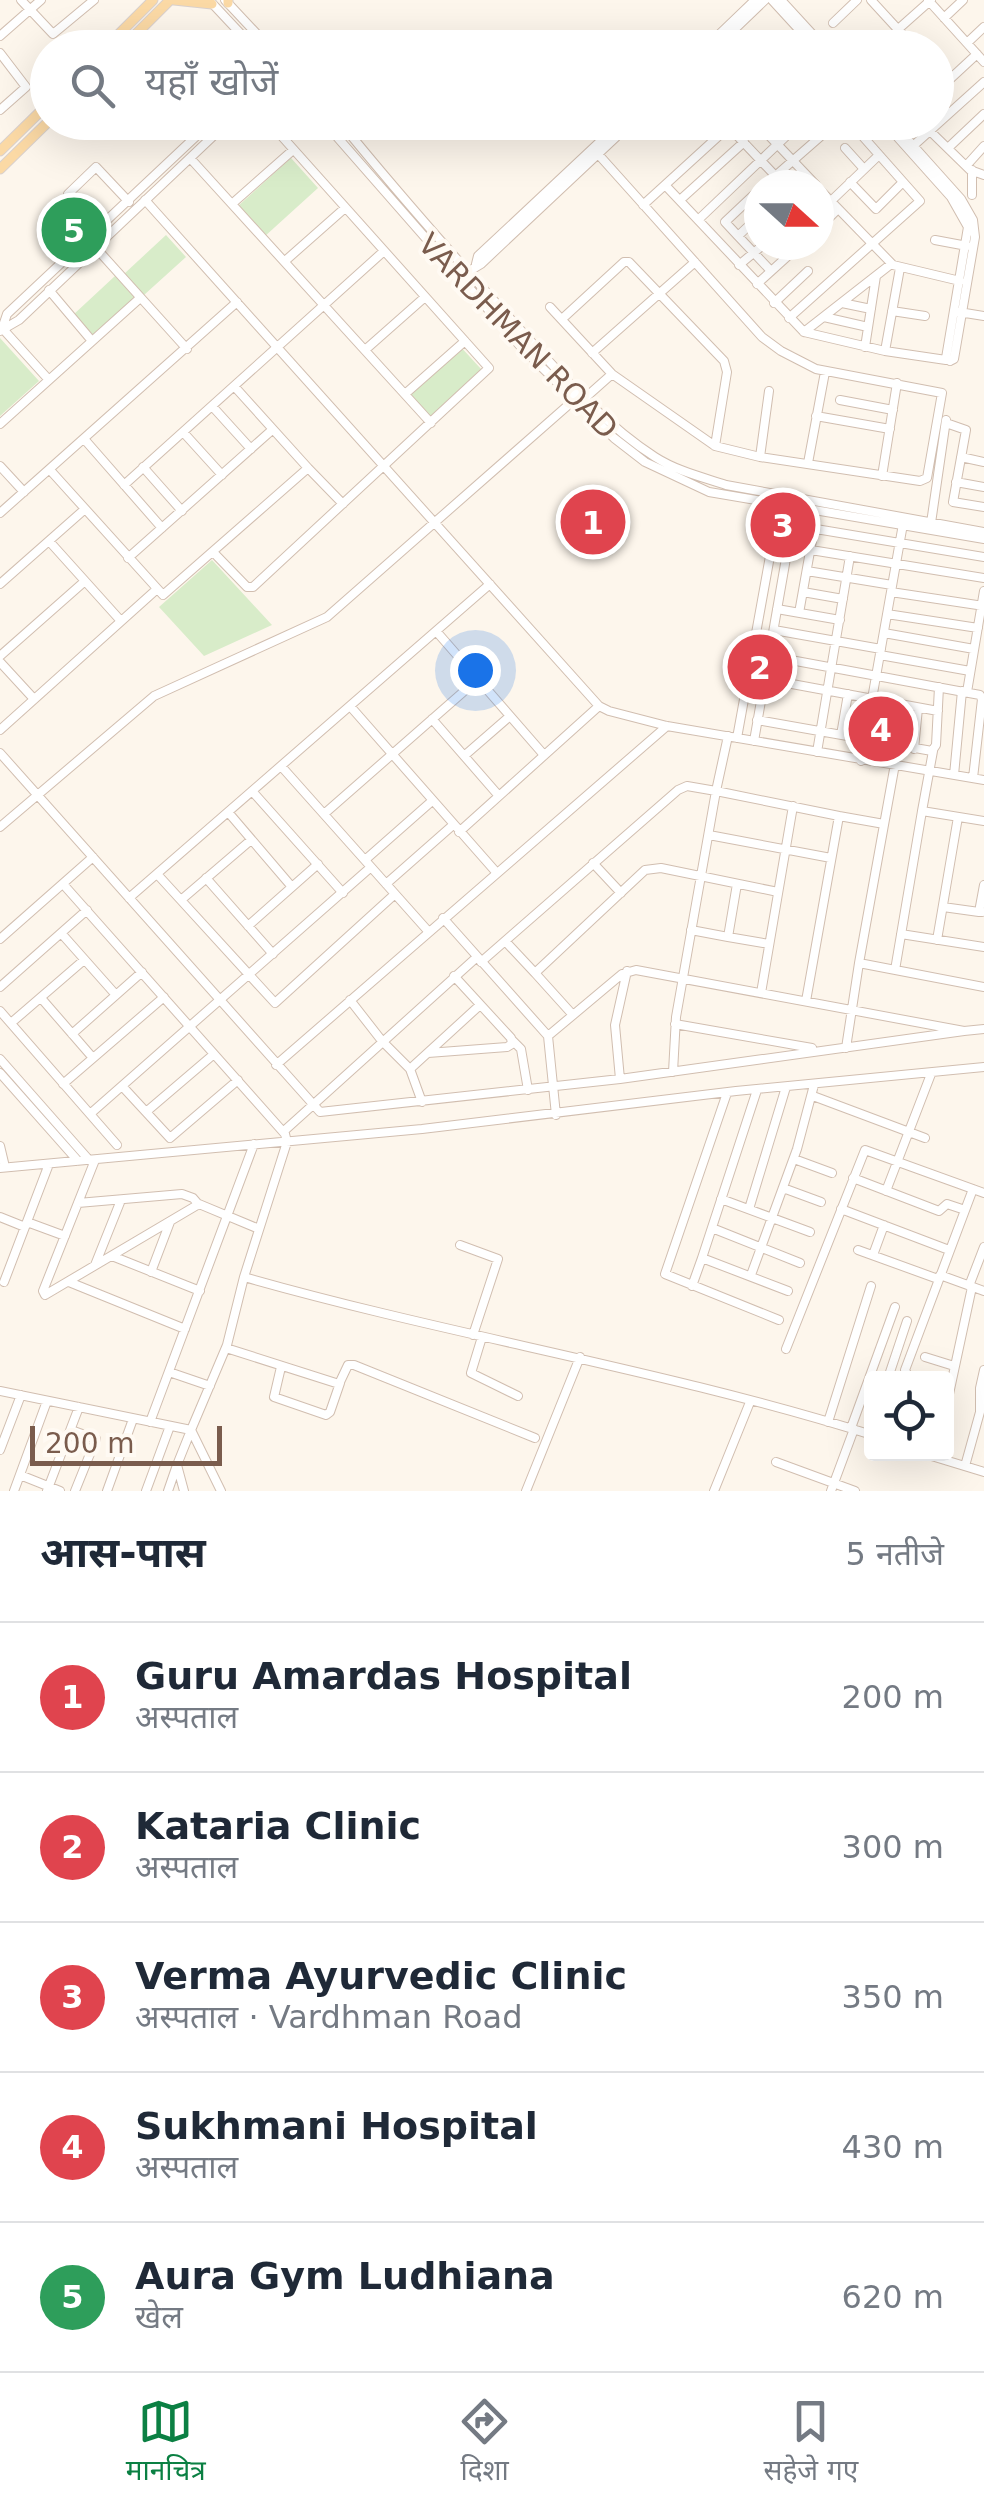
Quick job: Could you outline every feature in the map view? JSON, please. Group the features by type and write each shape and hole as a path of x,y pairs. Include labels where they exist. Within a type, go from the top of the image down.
{"main road":[{"path":"123,30 153,0"},
{"path":"141,30 172,0 211,2"},
{"path":"0,151 30,122"},
{"path":"0,169 30,140"}],"street":[{"path":"21,0 48,30"},
{"path":"0,36 41,0"},
{"path":"60,30 94,0"},
{"path":"724,30 755,0"},
{"path":"734,30 768,0 798,30"},
{"path":"781,0 808,30"},
{"path":"833,22 858,0"},
{"path":"870,0 898,30 929,1 984,62"},
{"path":"944,18 963,0"},
{"path":"227,1 254,30"},
{"path":"211,2 237,30"},
{"path":"967,43 984,27"},
{"path":"0,53 26,85 0,110"},
{"path":"954,76 977,54"},
{"path":"954,109 984,82"},
{"path":"975,90 984,98"},
{"path":"948,148 984,114"},
{"path":"1,329 7,314 191,140"},
{"path":"1,329 19,320 209,140"},
{"path":"213,552 250,588 488,370 284,140"},
{"name":"VARDHMAN ROAD","path":"339,140 459,279 580,397"},
{"name":"VARDHMAN ROAD","path":"355,140 629,452 709,492 780,500 984,536"},
{"path":"459,279 602,140"},
{"path":"476,264 481,264 613,140"},
{"path":"643,205 714,140"},
{"path":"773,140 802,170"},
{"path":"698,220 781,140"},
{"path":"782,170 817,140"},
{"path":"789,318 920,201 866,140"},
{"path":"665,185 804,332 946,360 958,312 968,227 960,210 900,140"},
{"path":"909,140 961,199 980,237 963,281"},
{"path":"914,146 920,140"},
{"path":"940,140 969,168 984,175"},
{"path":"680,200 744,142 769,170"},
{"path":"972,195 969,168 984,146"},
{"path":"845,148 864,169"},
{"path":"234,204 293,150"},
{"path":"550,307 612,374 715,446 760,457 920,482 927,478 943,395 940,391 825,372 804,365 762,336 598,154"},
{"path":"834,197 880,155"},
{"path":"190,158 431,424"},
{"path":"107,236 68,194 96,167 136,209"},
{"path":"850,182 876,209 904,182"},
{"path":"961,199 972,195 984,197"},
{"path":"145,200 600,706 667,726 984,780"},
{"path":"744,204 726,220 744,242"},
{"path":"834,205 895,266 963,281"},
{"path":"285,261 346,208"},
{"path":"834,213 838,209"},
{"path":"738,236 744,230"},
{"path":"935,240 967,246"},
{"path":"96,248 186,349"},
{"path":"124,485 384,251"},
{"path":"740,265 746,260"},
{"path":"761,260 771,271"},
{"path":"757,284 783,260"},
{"path":"562,319 626,261 726,366 715,446"},
{"path":"592,353 695,262"},
{"path":"804,332 876,276 895,266"},
{"path":"885,351 895,266"},
{"path":"774,303 808,271"},
{"path":"865,346 876,276"},
{"path":"49,290 92,341"},
{"path":"366,350 425,296"},
{"path":"0,424 140,298"},
{"path":"0,514 237,302"},
{"path":"842,302 871,309"},
{"path":"892,311 925,316"},
{"path":"958,312 984,316"},
{"path":"823,317 868,327"},
{"path":"1,329 49,380"},
{"path":"405,394 465,341"},
{"path":"808,463 825,372"},
{"path":"0,827 154,696 327,616 580,397 612,374"},
{"path":"882,476 897,383"},
{"path":"234,386 344,504"},
{"path":"760,457 769,391"},
{"path":"840,400 893,410"},
{"path":"212,406 251,449"},
{"path":"930,523 946,423 941,406"},
{"path":"816,416 890,429"},
{"path":"946,423 966,428 953,502"},
{"path":"128,558 272,430"},
{"path":"183,432 222,475"},
{"path":"85,440 162,528"},
{"path":"960,457 984,462"},
{"path":"0,466 24,492"},
{"path":"143,468 182,510"},
{"path":"50,470 163,595 308,468"},
{"path":"956,482 984,487"},
{"path":"935,499 984,507"},
{"path":"673,1072 675,1024 716,791 732,737 780,500"},
{"name":"VARDHMAN ROAD","path":"780,500 794,507 930,523 984,536"},
{"path":"754,741 794,507"},
{"path":"0,584 86,509"},
{"path":"861,761 904,522"},
{"path":"792,525 984,556"},
{"path":"800,613 814,529"},
{"path":"48,541 121,621"},
{"path":"811,550 984,578"},
{"path":"816,752 850,556"},
{"path":"807,571 983,606"},
{"path":"34,700 0,659 85,582"},
{"path":"129,898 490,584"},
{"path":"0,730 157,590"},
{"path":"954,775 964,692 984,591"},
{"path":"803,592 843,599"},
{"path":"777,609 840,620"},
{"path":"887,614 978,628"},
{"path":"436,630 544,755"},
{"path":"774,630 970,671"},
{"path":"884,633 974,650"},
{"path":"769,656 977,694 982,699 973,778"},
{"path":"324,814 478,679"},
{"path":"765,680 938,712"},
{"path":"894,970 933,751 939,687"},
{"path":"841,735 848,694"},
{"path":"350,706 496,872"},
{"path":"386,884 499,796 600,706"},
{"path":"914,749 918,708"},
{"path":"464,756 510,716"},
{"path":"432,719 499,796"},
{"path":"757,720 933,751"},
{"path":"276,1064 667,726"},
{"path":"0,752 320,1112 620,1079 984,1029"},
{"path":"846,1048 894,764"},
{"path":"281,766 428,931"},
{"path":"284,1131 454,976 504,941 681,788 716,791 884,824"},
{"path":"252,791 342,892"},
{"path":"90,1114 342,892 432,801"},
{"path":"760,993 793,806"},
{"path":"922,811 984,821"},
{"path":"228,812 292,887"},
{"path":"806,1002 838,816"},
{"path":"938,940 958,817"},
{"path":"708,835 830,858"},
{"path":"181,900 250,840"},
{"path":"0,939 93,857"},
{"path":"593,863 621,892"},
{"path":"248,926 318,864"},
{"path":"535,973 642,872 652,867 778,892"},
{"path":"157,874 272,1001 278,1002 395,894"},
{"path":"206,878 273,954"},
{"path":"63,884 284,1131 287,1142 226,1348 168,1491"},
{"path":"728,937 737,884"},
{"path":"943,906 982,912 984,885"},
{"path":"0,987 87,910"},
{"path":"443,918 548,1036 556,1114"},
{"path":"691,930 769,944"},
{"path":"60,934 116,995"},
{"path":"901,934 984,947"},
{"path":"504,941 572,1014"},
{"path":"11,1023 84,960"},
{"path":"859,963 984,987"},
{"path":"548,1036 627,971 964,1031"},
{"path":"620,1079 615,1025 627,971"},
{"path":"72,1034 142,972"},
{"path":"454,976 522,1049 528,1090"},
{"path":"64,1084 164,997"},
{"path":"41,998 94,1058"},
{"path":"350,1000 410,1069 422,1102"},
{"path":"410,1069 480,1005"},
{"path":"0,1011 117,1145"},
{"path":"675,1024 822,1050"},
{"path":"428,1053 507,1048 512,1040"},
{"path":"146,1112 214,1054"},
{"path":"0,1059 92,1160"},
{"path":"0,1146 2,1168 287,1142 984,1067"},
{"path":"0,1073 78,1161"},
{"path":"886,1191 931,1074"},
{"path":"122,1086 170,1138 238,1080"},
{"path":"751,1275 794,1159 814,1084"},
{"path":"749,1209 786,1087"},
{"path":"692,1286 757,1090"},
{"path":"727,1093 665,1270 668,1277 778,1320"},
{"path":"813,1096 926,1138"},
{"path":"150,1422 254,1144"},
{"path":"786,1348 864,1150 984,1193"},
{"path":"794,1159 832,1174"},
{"path":"92,1160 44,1294 50,1294 199,1204"},
{"path":"4,1282 49,1164"},
{"path":"853,1178 938,1211 949,1204 965,1210"},
{"path":"783,1188 821,1202"},
{"path":"906,1371 973,1189"},
{"path":"78,1203 182,1194 259,1229"},
{"path":"721,1199 810,1232"},
{"path":"94,1266 122,1200"},
{"path":"842,1208 949,1250"},
{"path":"0,1218 65,1236"},
{"path":"150,1272 170,1222"},
{"path":"874,1255 884,1225"},
{"path":"712,1228 800,1262"},
{"path":"460,1246 498,1259 471,1373 518,1396"},
{"path":"953,1371 971,1286 984,1246"},
{"path":"858,1250 984,1291"},
{"path":"112,1256 200,1291"},
{"path":"702,1258 788,1290"},
{"path":"0,1262 10,1266"},
{"path":"244,1277 478,1336 580,1356 864,1433"},
{"path":"69,1282 185,1329"},
{"path":"828,1422 871,1286"},
{"path":"833,1487 894,1307"},
{"path":"890,1371 906,1321"},
{"path":"226,1348 340,1383"},
{"path":"526,1491 580,1356"},
{"path":"925,1357 954,1366"},
{"path":"281,1367 274,1397 326,1414 348,1366 354,1365 535,1438"},
{"path":"169,1372 210,1386"},
{"path":"965,1466 980,1412 984,1374"},
{"path":"0,1391 191,1430"},
{"path":"0,1450 21,1395"},
{"path":"14,1491 47,1401"},
{"path":"714,1491 750,1402"},
{"path":"48,1489 79,1408"},
{"path":"107,1491 133,1419"},
{"path":"146,1491 170,1426"},
{"path":"71,1430 96,1440 75,1491"},
{"path":"191,1430 223,1490"},
{"path":"951,1461 984,1472"},
{"path":"776,1462 833,1487 856,1491"},
{"path":"177,1466 184,1491"},
{"path":"20,1476 60,1491"}],"green space":[{"path":"291,158 318,188 264,237 237,207"},
{"path":"166,235 186,257 144,295 124,274"},
{"path":"115,276 135,298 93,337 73,315"},
{"path":"0,338 39,381 0,416"},
{"path":"459,345 481,369 429,418 407,393"},
{"path":"212,560 272,625 204,656 159,607"}],"place":[{"name":"Aura Gym Ludhiana","path":"74,230"},
{"name":"Guru Amardas Hospital","path":"593,522"},
{"name":"Verma Ayurvedic Clinic","path":"783,525"},
{"name":"Kataria Clinic","path":"760,667"},
{"name":"Sukhmani Hospital","path":"881,729"}]}
